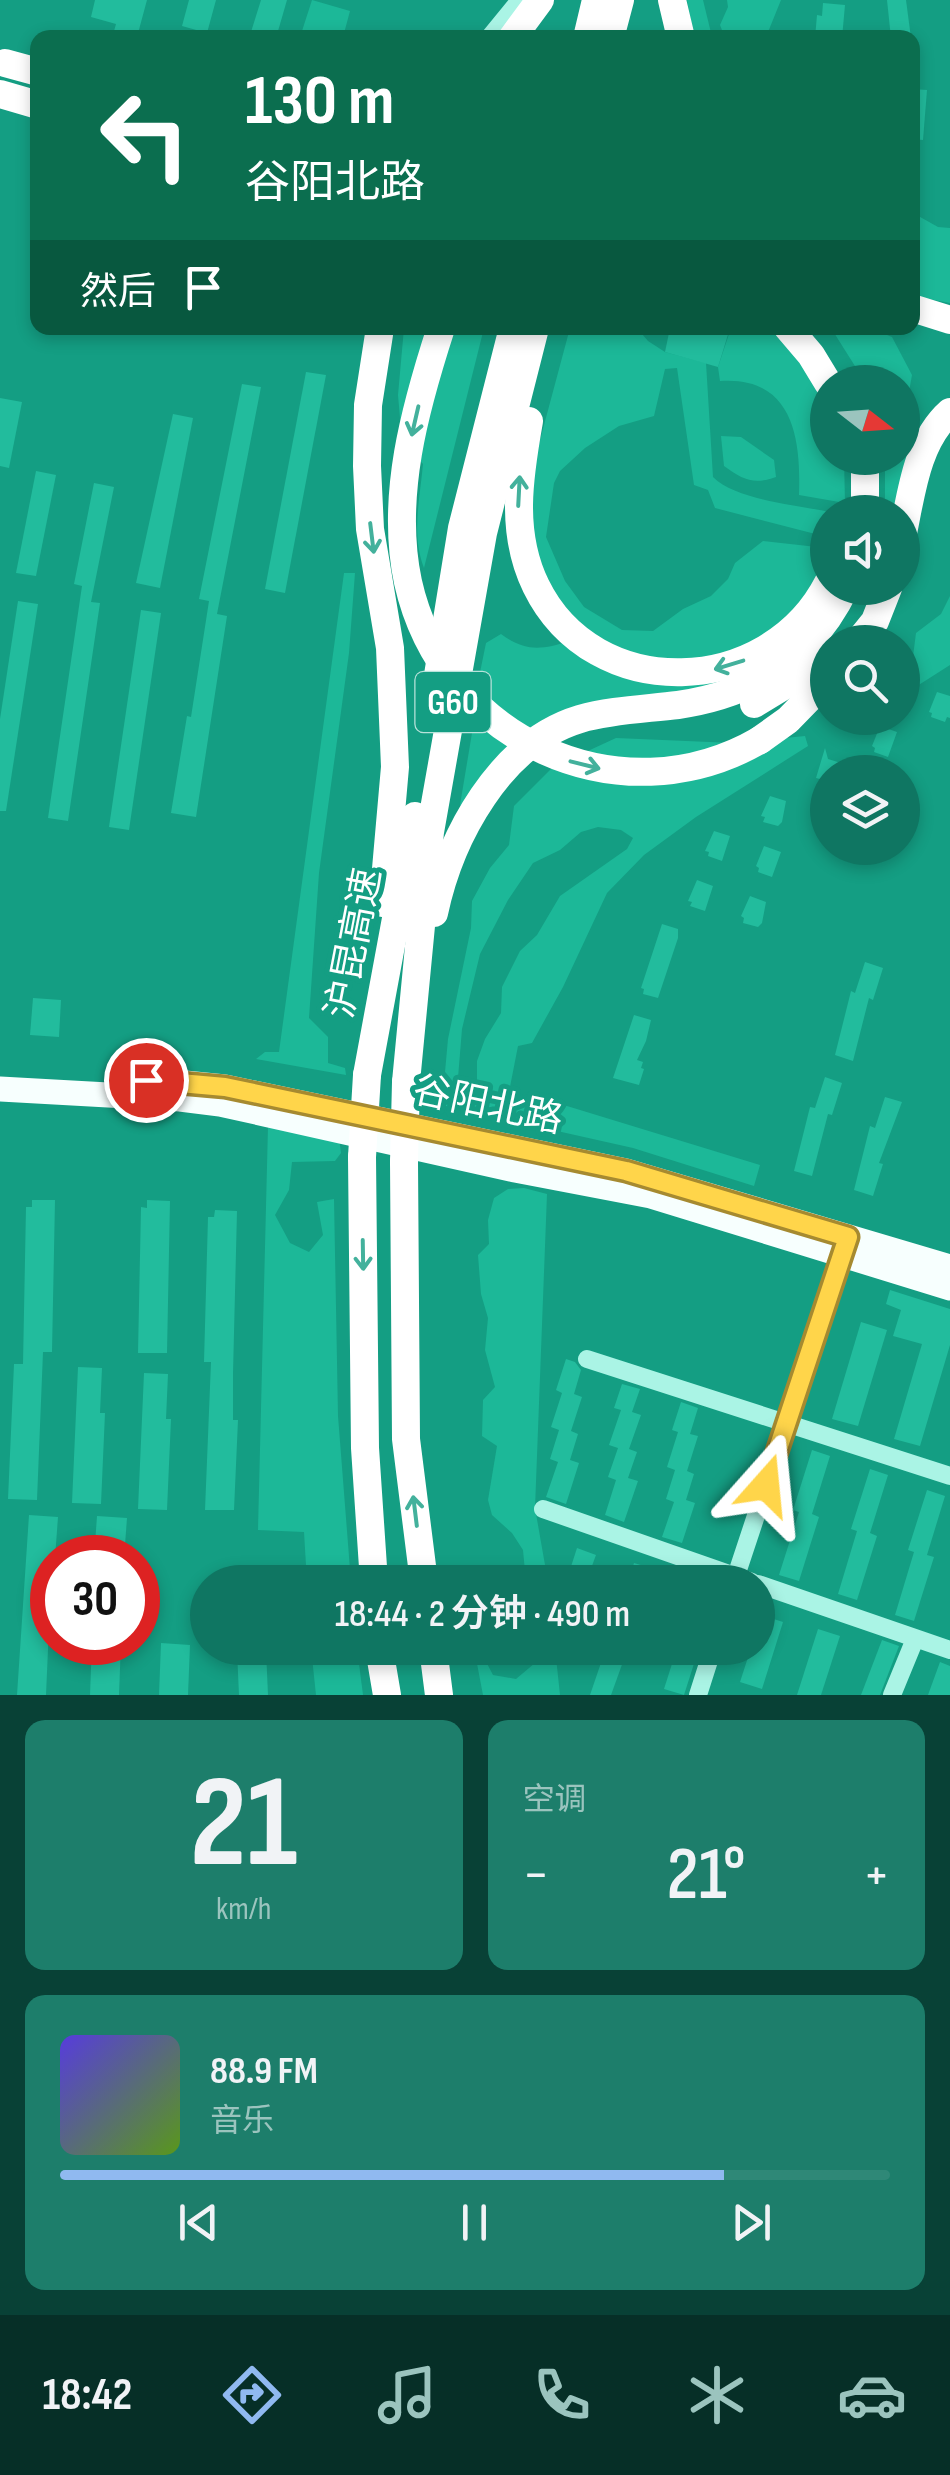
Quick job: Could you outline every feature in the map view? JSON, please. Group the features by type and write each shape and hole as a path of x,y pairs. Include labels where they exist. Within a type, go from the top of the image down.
{"highway":[{"path":"518,30 540,0"},
{"path":"542,30 552,0"},
{"path":"588,30 596,0"},
{"path":"612,30 620,0"},
{"path":"672,0 679,30"},
{"path":"5,63 30,70"},
{"path":"0,94 30,103"},
{"path":"920,311 950,320"},
{"path":"920,325 950,332"},
{"path":"363,335 370,529 390,648 395,767 367,1075"},
{"path":"368,405 379,335"},
{"path":"440,335 408,454 402,530 408,580 424,630 449,673 480,708 515,735 553,755 594,768 637,773 683,770 727,756 760,740 810,698"},
{"name":"沪昆高速","path":"373,1565 366,1448 362,1157 367,1075 462,528 511,335"},
{"name":"沪昆高速","path":"422,1565 406,1439 408,1163 430,832 483,533 534,335"},
{"path":"546,335 521,464 519,526 536,586 552,612 573,634 597,652 637,668 678,675 706,672 762,654 814,605"},
{"path":"794,335 817,365"},
{"path":"813,335 833,365"},
{"path":"913,495 928,441 950,412"},
{"path":"411,1083 436,908 447,870 481,800 509,765 542,738 578,720 708,700 743,689 773,674 824,628 836,605"},
{"path":"860,625 876,605"},
{"path":"614,713 644,718 709,716 748,707 810,672"},
{"path":"382,1665 387,1695"},
{"path":"435,1665 439,1695"}],"main road":[{"name":"谷阳北路","path":"0,1073 225,1087 626,1171 846,1246 950,1288"},
{"name":"谷阳北路","path":"0,1088 180,1098 220,1104 515,1170 636,1192 846,1246 950,1267"}],"street":[{"path":"496,30 520,0"},
{"path":"750,1565 787,1424 846,1246"},
{"path":"587,1360 950,1476"},
{"path":"543,1509 698,1565"},
{"path":"775,1592 950,1650"},
{"path":"892,1695 915,1639"},
{"path":"698,1695 708,1665"}],"green space":[{"path":"312,0 350,11 345,30 302,30"},
{"path":"687,0 703,0 710,30 693,30"},
{"path":"727,0 781,0 769,30 722,30 720,25"},
{"path":"920,217 938,227 950,228 950,303 920,297"},
{"path":"403,335 482,335 424,568 417,530 423,464 402,441 398,395"},
{"path":"568,335 643,335 665,352 706,363 713,477 751,496 810,508 810,533 715,508 708,490 694,485 677,368 665,369 654,416 619,426 585,448 560,471 554,483 546,537 565,581 584,607 622,630 653,631 683,609 711,596 728,579 735,563 763,541 810,546 810,597 789,626 710,663 648,662 588,634 540,572 528,515 536,455"},
{"path":"729,335 786,335 810,371 810,475 844,475 845,495 799,495 794,433 778,400 744,382 720,381 718,367"},
{"path":"835,335 887,335 907,365 854,365"},
{"path":"721,436 741,437 774,460 776,477 749,480 724,466"},
{"path":"885,475 904,475 900,495 885,495"},
{"path":"344,573 355,573 349,653 319,873 309,1018 328,1037 328,1063 345,1068 346,1075 256,1059 265,1052 279,1052"},
{"path":"950,596 950,665 920,684 920,630 941,614"},
{"path":"501,634 526,646 569,641 586,651 766,672 539,734 506,715 477,687 486,643"},
{"path":"475,715 517,747 467,809 460,805"},
{"path":"805,736 808,746 644,855 607,893 532,1043 518,1046 508,1097 567,1106 760,1165 754,1186 633,1148 446,1106 443,1094 448,1039 471,928 472,901 490,868 509,845 514,806 553,767 616,738 733,743","holes":["598,827 621,830 633,838 627,849 560,896 537,935 520,951 502,987 501,1013 477,1061 477,1090 457,1090 462,1029 480,954 508,900 533,863 560,850 581,832"]},
{"path":"268,1126 338,1131 341,1153 335,1161 292,1162 289,1190 275,1215 290,1243 309,1252 323,1235 317,1202 334,1199 338,1416 350,1565 306,1565 304,1532 258,1530"},
{"path":"524,1188 547,1194 535,1508 545,1565 524,1565 523,1550 512,1533 492,1515 488,1500 497,1446 482,1436 483,1400 495,1387 485,1350 488,1318 481,1294 478,1255 489,1244 488,1220 494,1198 508,1189"},
{"path":"313,1665 359,1665 363,1695 316,1695"},
{"path":"477,1665 488,1665 493,1675 516,1679 533,1665 557,1665 560,1695 483,1695"}],"building":[{"path":"95,0 147,0 139,30 114,30 116,24 91,17"},
{"path":"189,0 216,0 208,30 182,26"},
{"path":"261,0 287,0 278,30 252,30"},
{"path":"887,0 906,0 910,30 890,30"},
{"path":"823,3 845,5 843,30 816,30 817,15 822,16"},
{"path":"920,90 927,90 923,140 920,140"},
{"path":"669,335 728,335 718,367 665,352"},
{"path":"306,372 326,375 285,593 265,589"},
{"path":"242,384 261,387 217,614 227,616 196,817 171,813 209,601 199,599"},
{"path":"0,398 22,402 9,468 0,466"},
{"path":"173,414 193,418 160,588 136,583"},
{"path":"36,471 56,475 36,576 16,573"},
{"path":"94,483 114,487 91,602 100,603 68,821 48,818 82,586 74,584"},
{"path":"18,601 38,604 6,811 0,811 0,719"},
{"path":"141,610 161,613 129,830 109,827"},
{"path":"937,692 950,696 950,718 945,722 931,717 929,712"},
{"path":"876,735 896,735 889,755 874,752"},
{"path":"770,796 786,801 778,826 763,822 765,817 761,816"},
{"path":"714,831 730,836 722,861 705,851"},
{"path":"764,846 781,852 772,877 758,872 756,866"},
{"path":"697,880 713,886 705,911 690,906 692,902 688,901"},
{"path":"750,896 766,902 758,927 743,923 741,916"},
{"path":"662,924 678,929 678,938 658,998 643,994 641,988"},
{"path":"865,962 883,968 873,1000 869,998 853,1061 835,1055 851,991 855,993"},
{"path":"33,998 61,1000 59,1037 30,1035"},
{"path":"634,1015 651,1020 637,1060 643,1062 644,1069 639,1085 613,1078"},
{"path":"825,1077 842,1083 832,1115 828,1114 812,1176 794,1171 810,1107 815,1108"},
{"path":"885,1097 902,1102 879,1163 883,1164 873,1196 854,1190 870,1126 875,1128"},
{"path":"32,1200 55,1200 52,1352 43,1352 37,1500 8,1499 14,1364 23,1364 26,1207 32,1207"},
{"path":"147,1200 170,1201 167,1353 138,1353 141,1207 147,1208"},
{"path":"215,1210 237,1211 233,1420 238,1420 234,1510 205,1510 211,1362 204,1362 208,1217 214,1217"},
{"path":"890,1290 950,1309 950,1345 920,1446 894,1439 922,1344 893,1336 901,1310 886,1304"},
{"path":"861,1322 887,1330 858,1426 832,1419"},
{"path":"566,1359 581,1370 574,1394 582,1397 571,1431 578,1434 570,1460 579,1463 566,1504 546,1497 558,1462 550,1459 559,1430 551,1427 562,1393 556,1390"},
{"path":"78,1367 102,1368 100,1413 105,1413 101,1504 72,1503"},
{"path":"144,1373 168,1374 166,1419 171,1419 167,1510 138,1509"},
{"path":"622,1384 640,1389 632,1412 641,1415 629,1449 637,1452 628,1478 638,1481 624,1522 605,1515 616,1480 608,1477 618,1448 609,1445 621,1410 614,1408"},
{"path":"681,1402 698,1408 690,1434 698,1436 687,1471 694,1474 686,1500 695,1503 682,1543 662,1537 674,1502 666,1499 675,1470 667,1467 678,1432 672,1430"},
{"path":"812,1450 830,1456 812,1514 819,1517 799,1581 779,1575 799,1512 793,1510"},
{"path":"870,1469 888,1475 870,1533 877,1536 857,1600 838,1594 857,1531 851,1529"},
{"path":"927,1490 945,1496 927,1555 934,1557 914,1621 895,1615 914,1552 908,1550"},
{"path":"29,1515 58,1517 57,1535 30,1535 30,1665 47,1665 46,1695 17,1695"},
{"path":"97,1516 127,1518 126,1535 96,1535"},
{"path":"577,1548 596,1555 592,1565 572,1565"},
{"path":"775,1619 783,1622 775,1648"},
{"path":"818,1629 840,1636 821,1695 797,1695"},
{"path":"882,1640 899,1646 880,1695 861,1695"},
{"path":"161,1643 190,1645 188,1695 159,1695"},
{"path":"940,1662 950,1666 950,1695 928,1695"},
{"path":"91,1665 120,1665 119,1695 90,1695"},
{"path":"238,1665 267,1665 268,1695 239,1695"},
{"path":"600,1665 622,1665 611,1695 590,1695"},
{"path":"672,1665 694,1665 684,1695 664,1689"},
{"path":"746,1665 770,1665 762,1689 740,1682"}],"route":[{"path":"146,1080 225,1087 626,1171 848,1237 766,1485"}]}
